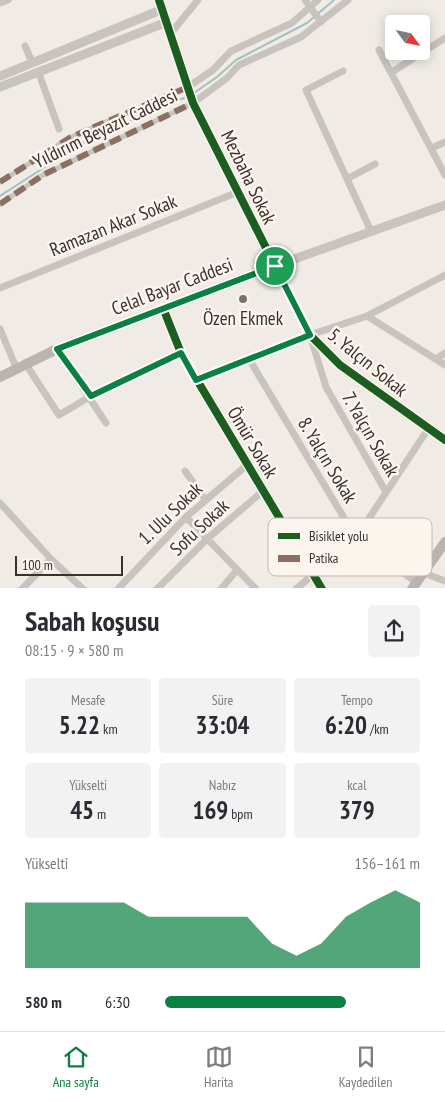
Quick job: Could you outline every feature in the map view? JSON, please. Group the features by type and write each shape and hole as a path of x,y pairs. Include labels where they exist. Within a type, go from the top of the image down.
{"main road":[{"name":"Celal Bayar Caddesi","path":"0,377 21,365 57,349 275,266"},
{"path":"432,561 445,542"}],"street":[{"path":"0,3 8,0"},
{"path":"160,0 193,103"},
{"path":"171,33 198,0"},
{"path":"305,0 320,21"},
{"path":"188,87 213,70 231,51 292,23 312,9 318,0"},
{"name":"Yıldırım Beyazıt Caddesi","path":"0,204 50,171 193,103 227,78 239,65 301,37 348,0"},
{"path":"0,76 163,9"},
{"path":"0,87 167,22"},
{"path":"392,72 445,39"},
{"path":"24,46 32,62"},
{"path":"380,50 445,175"},
{"path":"38,71 59,129"},
{"path":"342,71 306,90 371,232"},
{"name":"Yıldırım Beyazıt Caddesi","path":"0,182 71,137 188,87"},
{"name":"Mezbaha Sokak","path":"193,103 275,266"},
{"path":"432,148 445,142"},
{"path":"347,179 375,164"},
{"name":"Ramazan Akar Sokak","path":"0,288 238,192"},
{"name":"Celal Bayar Caddesi","path":"275,266 445,205"},
{"name":"5. Yalçın Sokak","path":"275,266 310,335 340,365 445,440"},
{"path":"196,380 310,335 367,316 445,275"},
{"name":"Ömür Sokak","path":"163,308 181,353 279,518"},
{"path":"367,316 445,365"},
{"path":"0,329 21,365 59,415 91,396 181,353"},
{"name":"7. Yalçın Sokak","path":"310,335 326,388 386,492"},
{"path":"57,349 91,396 106,422"},
{"path":"436,359 445,353"},
{"name":"8. Yalçın Sokak","path":"249,359 344,518"},
{"path":"369,518 428,429"},
{"name":"1. Ulu Sokak","path":"118,588 186,516 247,465"},
{"path":"185,471 205,499"},
{"name":"Sofu Sokak","path":"158,588 207,539 263,491"},
{"path":"0,503 51,559 83,588"},
{"path":"186,516 256,588"},
{"path":"22,588 51,559"},
{"path":"221,588 237,570"},
{"path":"296,588 310,576"},
{"name":"Ömür Sokak","path":"313,576 322,588"},
{"name":"8. Yalçın Sokak","path":"403,576 415,586"},
{"path":"432,576 445,581"}],"waterway":[{"path":"194,93 217,77 236,60 307,23 334,0"},
{"path":"0,196 90,138 184,98"}],"marked path":[{"path":"0,182 71,137 188,87"},
{"path":"0,204 43,175 193,103"}],"cycle path":[{"path":"159,0 193,103 310,335 340,365 445,440"},
{"path":"163,308 181,353 280,518"},
{"path":"314,576 321,588"}],"place":[{"name":"Özen Ekmek","path":"243,299"}],"route":[{"path":"275,266 310,335 196,380 181,353 91,396 57,349 163,308 275,266"}]}
